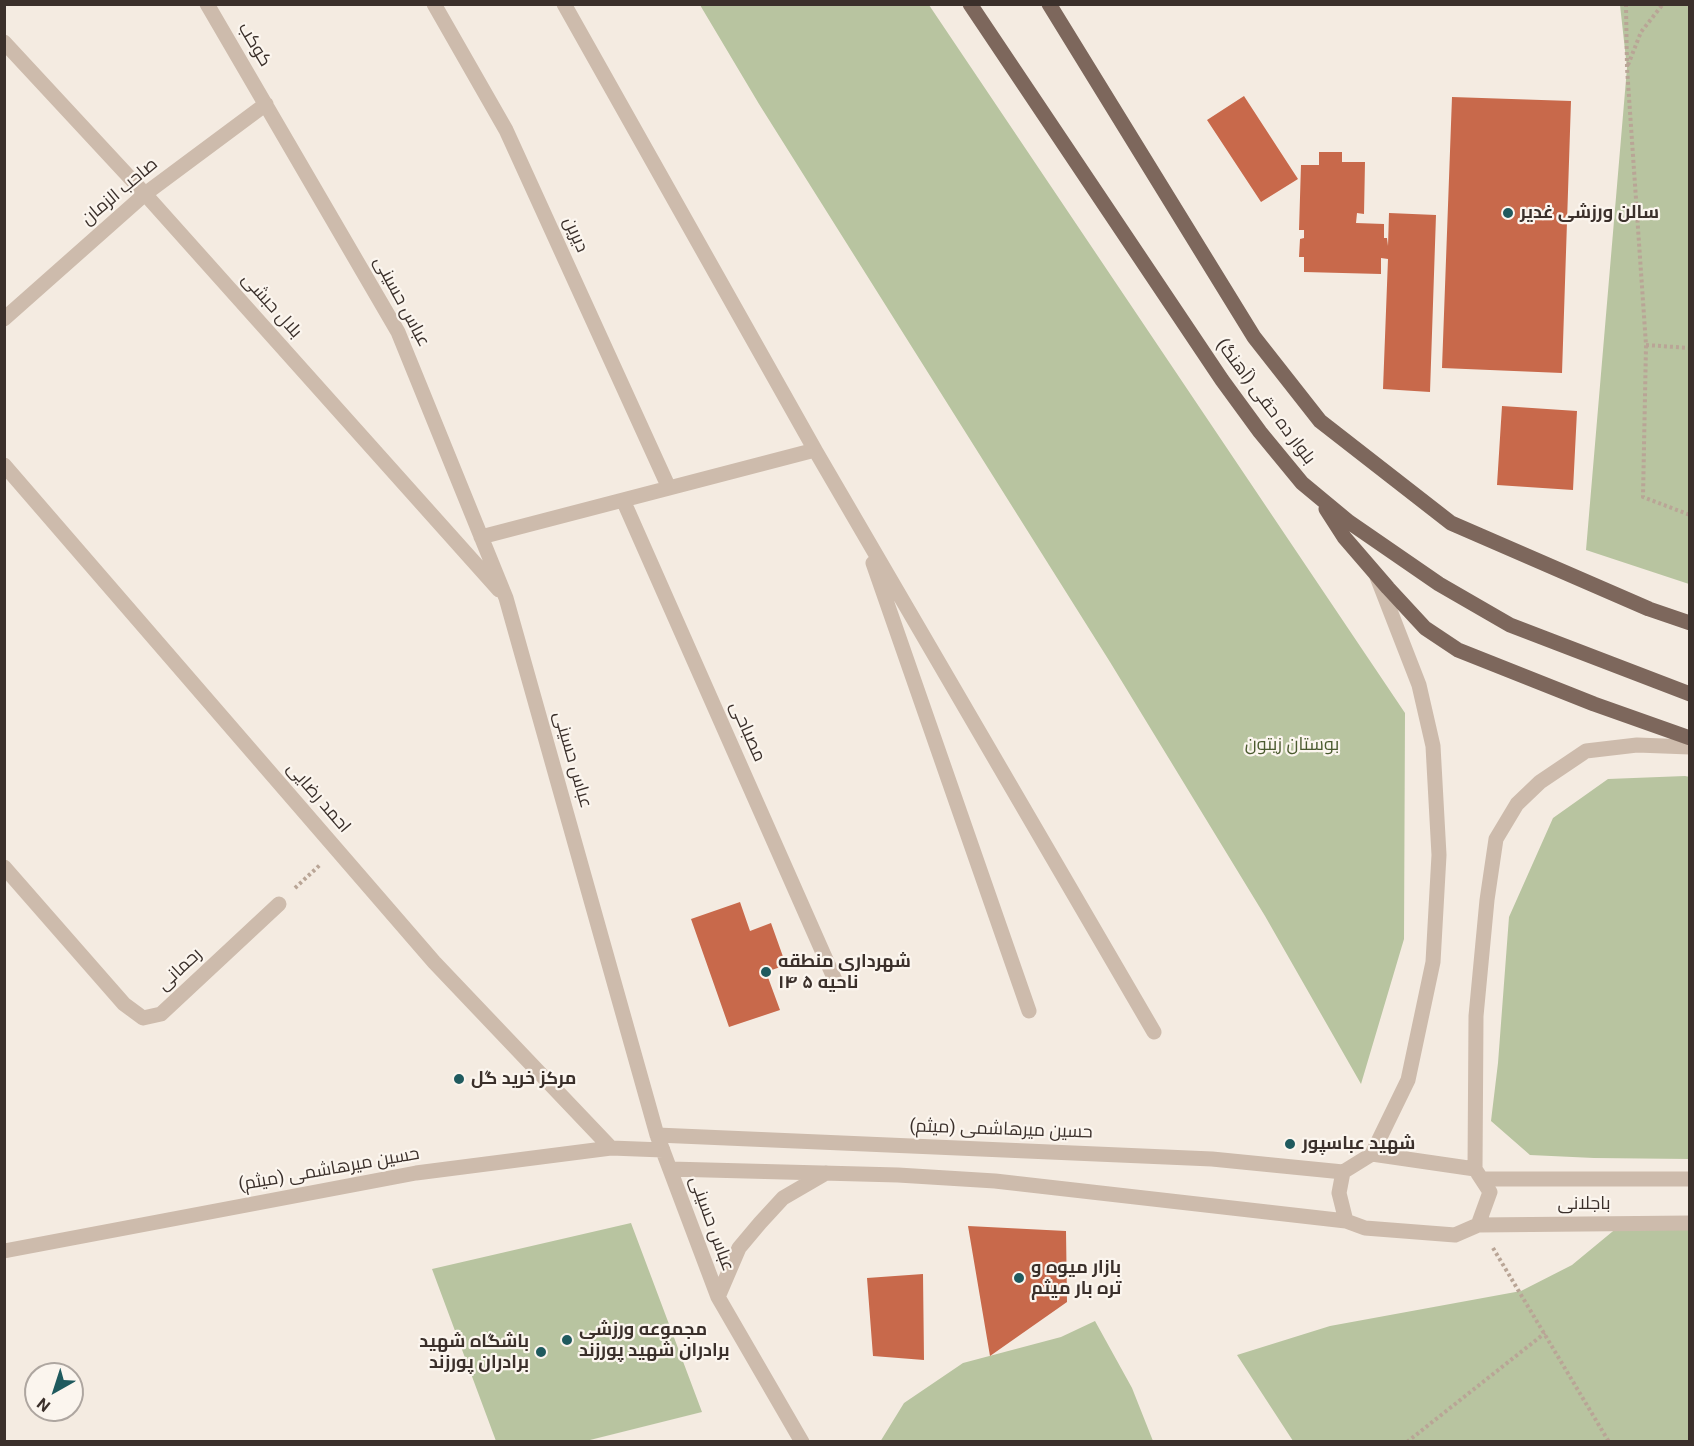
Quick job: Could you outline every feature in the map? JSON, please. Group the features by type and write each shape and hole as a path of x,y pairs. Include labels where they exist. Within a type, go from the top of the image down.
{"main road":[{"name":"بلوار ده حقی (آهنگ)","path":"970,4 1222,380 1260,432 1302,483 1349,522 1439,584 1510,625 1689,694"},
{"name":"بلوار ده حقی (آهنگ)","path":"1049,4 1254,338 1320,421 1451,523 1649,609 1689,623"},
{"path":"1317,496 1344,537 1425,628 1458,650 1594,704 1689,738"}],"street":[{"name":"کوکب","path":"207,4 266,104"},
{"name":"دیرین","path":"434,4 506,130 669,488"},
{"path":"564,4 815,450 1154,1032"},
{"name":"بلال حبشی","path":"4,42 145,194 506,598"},
{"name":"صاحب الزمان","path":"4,319 145,194 266,104"},
{"name":"عباس حسینی","path":"266,104 398,332 506,598 657,1134 718,1297 802,1442"},
{"path":"481,537 815,450"},
{"name":"احمد رضایی","path":"4,465 434,962 611,1148"},
{"name":"مصباحی","path":"623,500 835,980"},
{"path":"861,530 1029,1011"},
{"path":"670,1168 898,1175 995,1181 1346,1221 1339,1193 1343,1172 1372,1154 1408,1080 1433,962 1439,855 1433,746 1419,685 1376,574"},
{"path":"1478,1225 1490,1192 1478,1174 1476,1016 1487,900 1497,839 1517,804 1540,782 1586,751 1637,745 1689,747"},
{"name":"رحمانی","path":"4,867 124,1004 143,1018 161,1014 279,904"},
{"name":"حسین میرهاشمی (میثم)","path":"657,1134 1212,1159 1343,1172"},
{"name":"حسین میرهاشمی (میثم)","path":"4,1251 416,1173 611,1148 663,1150"},
{"name":"باجلانی","path":"1372,1154 1478,1174 1689,1179"},
{"path":"718,1297 739,1248 760,1223 783,1198 826,1173"},
{"name":"باجلانی","path":"1346,1221 1365,1228 1455,1235 1478,1225 1689,1223"}],"path":[{"path":"1626,4 1627,68 1646,345 1643,497 1689,515"},
{"path":"1627,68 1641,32 1663,4"},
{"path":"1646,345 1689,348"},
{"path":"279,904 336,850"},
{"path":"1478,1225 1610,1442"},
{"path":"1407,1442 1545,1333"}],"green space":[{"name":"بوستان زیتون","path":"700,5 929,5 1405,713 1404,939 1361,1084 1265,916 1110,662 759,104"},
{"path":"1620,5 1689,5 1689,584 1586,550 1627,68"},
{"path":"1690,777 1689,1159 1530,1155 1491,1121 1498,1063 1509,917 1553,818 1608,779"},
{"name":"مجموعه ورزشی برادران شهید پورزند","path":"631,1223 702,1412 586,1441 496,1441 432,1269"},
{"path":"1618,1227 1689,1227 1689,1441 1293,1441 1237,1355 1330,1326 1521,1291 1572,1265"},
{"path":"1095,1321 1132,1388 1153,1441 880,1442 904,1403 963,1363 1061,1337"}],"building":[{"path":"1244,96 1298,179 1261,202 1207,120"},
{"name":"سالن ورزشی غدیر","path":"1452,97 1571,101 1562,373 1442,368"},
{"path":"1319,152 1342,152 1342,162 1365,162 1364,214 1357,213 1356,223 1384,224 1384,238 1387,238 1388,246 1389,213 1436,215 1430,392 1383,389 1388,259 1381,258 1381,274 1304,272 1304,257 1299,257 1300,239 1304,238 1304,230 1299,230 1301,165 1319,165"},
{"path":"1502,406 1577,411 1573,490 1497,485"},
{"path":"740,902 750,931 771,923 786,965 766,972 780,1010 729,1027 691,919"},
{"path":"968,1226 1066,1231 1067,1302 990,1356"},
{"path":"923,1274 924,1360 873,1356 867,1278"}],"place":[{"name":"سالن ورزشی غدیر","path":"1508,213"},
{"name":"شهرداری منطقه ۱۴ ناحیه ۵","path":"766,972"},
{"name":"مرکز خرید گل","path":"459,1079"},
{"name":"شهید عباسپور","path":"1290,1144"},
{"name":"بازار میوه و تره بار میثم","path":"1019,1278"},
{"name":"مجموعه ورزشی برادران شهید پورزند","path":"567,1340"},
{"name":"باشگاه شهید برادران پورزند","path":"541,1352"}]}
